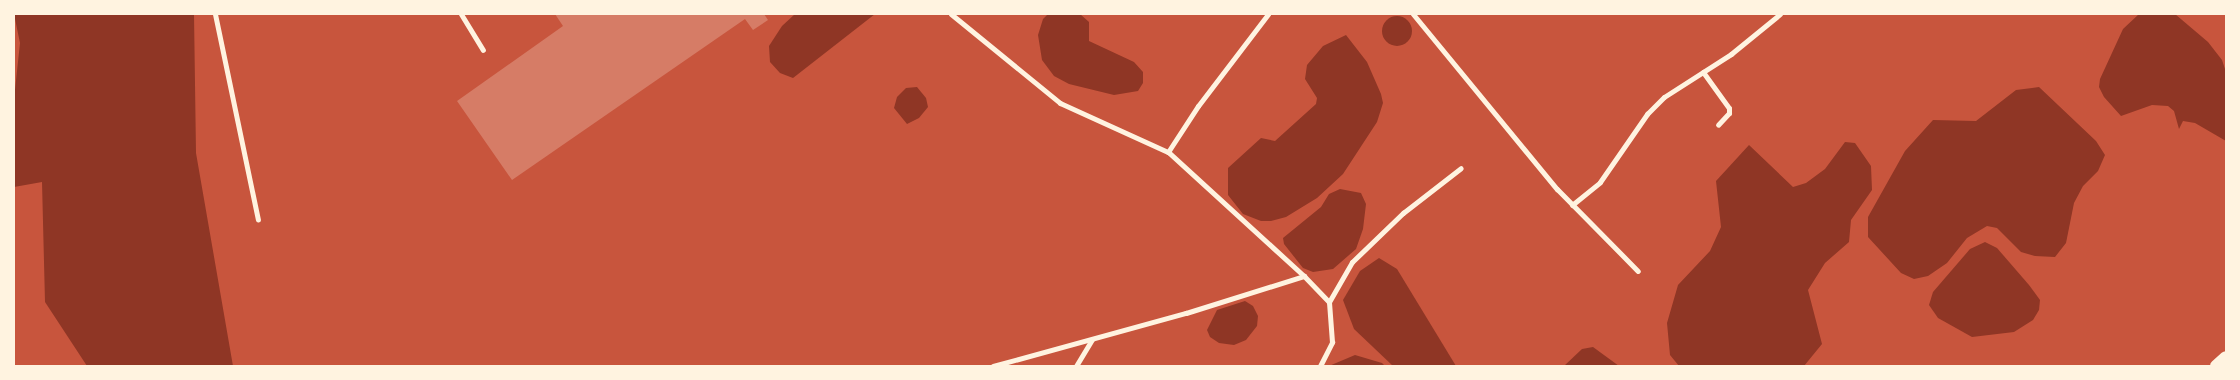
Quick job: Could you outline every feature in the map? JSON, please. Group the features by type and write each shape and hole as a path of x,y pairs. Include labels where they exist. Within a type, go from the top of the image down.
{"highway":[{"path":"2216,366 2226,357"}],"street":[{"path":"215,14 258,220"},
{"path":"461,14 483,50"},
{"path":"951,14 1060,103 1168,152 1304,276 1329,302"},
{"path":"1168,152 1198,106 1268,14"},
{"path":"1413,14 1572,206 1638,271"},
{"path":"1572,206 1600,182 1658,102 1703,72 1780,14"},
{"path":"1703,72 1730,108 1729,113 1718,125"},
{"path":"1320,366 1332,342 1329,302 1352,262 1379,234 1461,168"},
{"path":"993,366 1092,339 1304,276"},
{"path":"1076,366 1092,339"}],"shaded area":[{"path":"14,14 194,14 196,153 233,366 87,366 45,302 42,182 14,187 14,99 20,43"},
{"path":"795,14 875,14 793,78 780,73 770,62 769,46 782,26"},
{"path":"1048,14 1080,14 1089,22 1089,41 1134,62 1143,72 1143,83 1138,91 1114,95 1069,84 1054,76 1042,60 1038,35 1043,19"},
{"path":"2139,14 2175,14 2208,42 2222,60 2226,72 2226,141 2195,123 2183,121 2179,129 2174,111 2168,106 2152,105 2121,116 2104,97 2099,87 2100,79 2123,29"},
{"path":"1397,16 1403,17 1411,25 1411,37 1403,45 1397,46 1391,45 1383,37 1382,31 1383,25 1391,17"},
{"path":"1346,35 1367,62 1381,94 1383,103 1377,122 1343,174 1317,198 1286,217 1271,221 1261,221 1243,214 1228,195 1228,168 1261,138 1275,141 1316,104 1317,98 1305,79 1307,65 1323,46"},
{"path":"917,87 926,98 928,107 919,118 907,124 894,108 897,97 906,88"},
{"path":"2039,87 2096,141 2105,155 2098,171 2083,186 2074,203 2066,243 2055,257 2035,256 2021,252 1997,228 1987,226 1967,238 1947,263 1928,276 1914,279 1901,273 1868,237 1868,217 1905,151 1933,120 1976,121 2016,90"},
{"path":"1845,142 1855,143 1871,166 1872,190 1851,220 1849,242 1825,263 1808,290 1822,344 1804,366 1679,366 1670,355 1667,323 1678,285 1710,251 1721,227 1716,181 1749,145 1793,187 1806,183 1825,169"},
{"path":"1340,189 1361,193 1366,204 1363,229 1356,249 1333,269 1313,272 1303,268 1284,244 1283,238 1321,207 1329,194"},
{"path":"1985,242 1997,248 2029,285 2040,300 2039,310 2033,320 2014,332 1972,337 1938,318 1929,305 1933,292 1970,249"},
{"path":"1379,258 1397,269 1456,366 1393,366 1354,329 1343,300 1360,271"},
{"path":"1245,301 1253,306 1258,316 1257,326 1246,340 1234,345 1219,343 1210,337 1207,330 1217,310"},
{"path":"1593,347 1619,366 1564,366 1582,349"},
{"path":"1355,355 1382,363 1385,366 1329,366"}],"building":[{"path":"555,14 764,14 768,20 753,30 745,19 512,180 457,101 563,26"}]}
